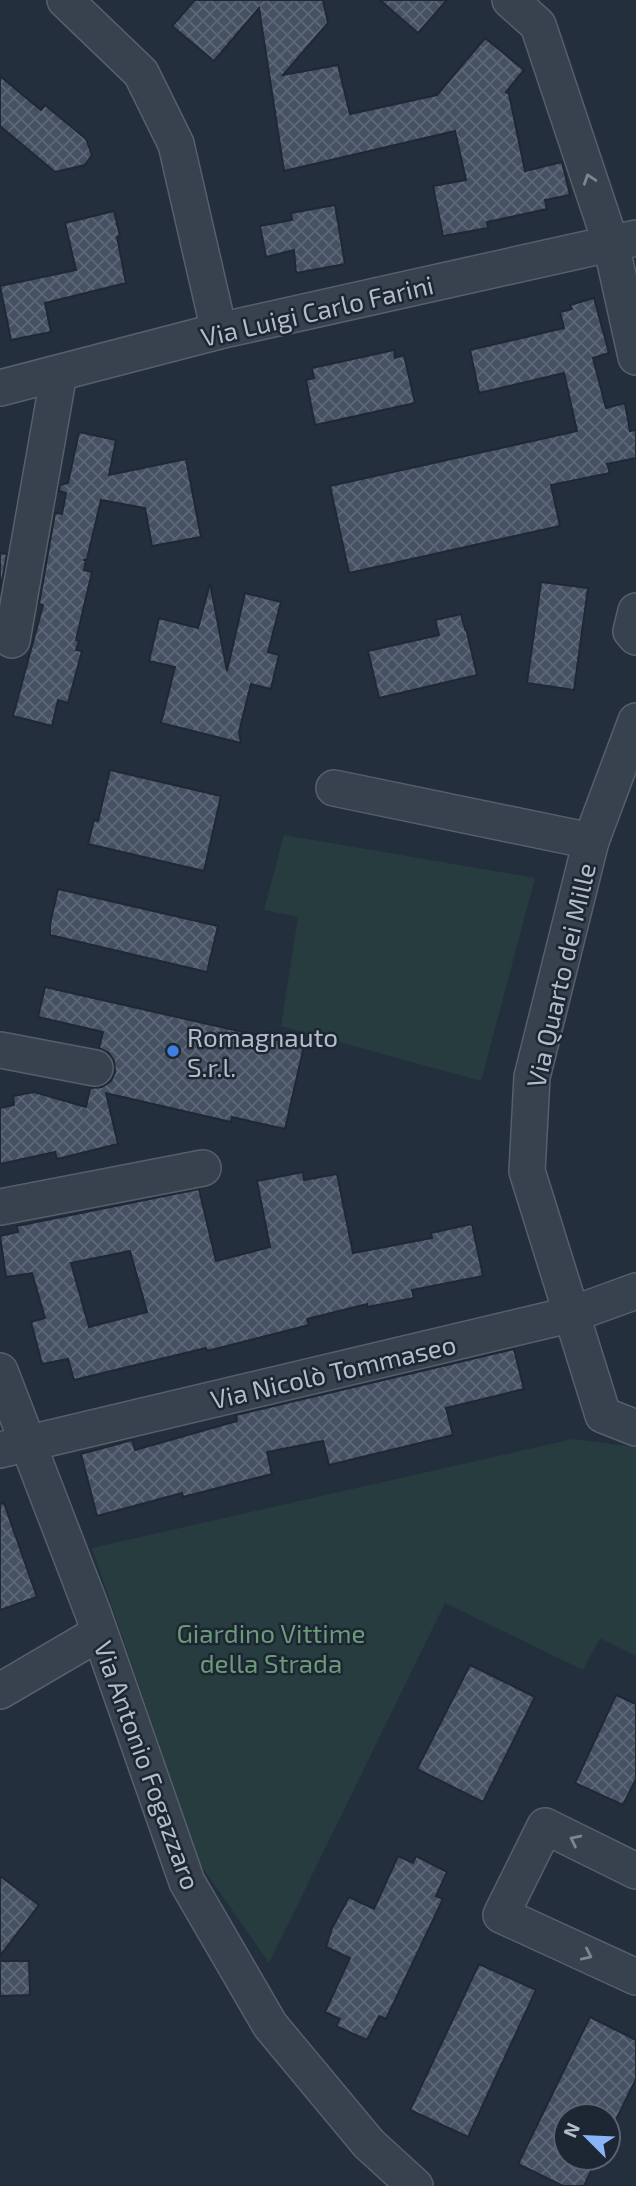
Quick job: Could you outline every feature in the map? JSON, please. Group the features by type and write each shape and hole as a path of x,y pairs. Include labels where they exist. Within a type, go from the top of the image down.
{"street":[{"path":"65,0 141,73 176,144 219,331"},
{"path":"510,0 538,25 624,241 636,357"},
{"name":"Via Luigi Carlo Farini","path":"0,388 219,331 624,241"},
{"path":"12,640 59,373"},
{"path":"636,611 631,631 636,637"},
{"name":"Via Quarto dei Mille","path":"636,721 591,841 516,1147 527,1171 603,1415 636,1428"},
{"path":"334,788 591,841"},
{"path":"0,1050 95,1068"},
{"path":"0,1207 203,1168"},
{"name":"Via Nicolò Tommaseo","path":"14,1446 573,1314 636,1291"},
{"name":"Via Antonio Fogazzaro","path":"0,1371 14,1446 99,1633 187,1882 270,2025 369,2144 415,2186"},
{"path":"0,1691 99,1633"},
{"path":"636,1871 545,1826 501,1915 636,1977"}],"green space":[{"path":"284,835 535,878 481,1081 281,1026 298,917 264,910"},
{"name":"Giardino Vittime della Strada","path":"573,1439 636,1447 636,1656 600,1638 583,1670 445,1603 269,1963 200,1864 92,1548"}],"building":[{"path":"195,0 323,0 328,23 283,75 338,65 350,114 437,95 485,38 524,70 506,92 509,94 525,171 562,162 570,195 545,200 547,209 487,222 488,228 443,236 433,186 466,180 455,131 284,171 259,8 214,61 172,26"},
{"path":"380,0 447,0 418,33"},
{"path":"0,76 41,110 45,105 86,139 92,155 85,165 55,172 0,126"},
{"path":"335,205 345,264 296,273 294,250 266,257 260,226 292,220 291,213"},
{"path":"114,211 126,283 45,303 51,332 11,340 0,286 76,270 65,223"},
{"path":"594,298 609,353 593,358 606,408 625,403 630,431 636,430 636,458 607,464 610,473 551,485 560,526 349,573 330,486 577,431 564,373 479,393 470,350 564,328 560,312 572,309 570,305"},
{"path":"394,350 395,358 404,355 415,403 315,425 306,380 314,378 312,368"},
{"path":"79,432 116,440 109,475 186,459 201,537 152,546 145,508 101,500 87,559 83,560 86,560 84,570 92,572 76,640 79,641 76,650 82,651 68,703 58,700 52,726 13,716 43,605 39,604 55,513 62,514 66,493 59,491 60,485 68,483"},
{"path":"0,553 7,554 0,592"},
{"path":"541,582 588,588 574,690 527,683"},
{"path":"210,583 227,671 245,593 281,602 268,652 279,655 271,689 251,684 239,732 241,743 161,723 175,667 149,661 159,618 198,628"},
{"path":"461,614 477,675 379,698 368,651 439,635 435,620"},
{"path":"110,770 221,796 204,871 88,844 94,820 98,821"},
{"path":"58,889 218,926 207,972 50,935"},
{"path":"45,987 304,1046 285,1129 232,1117 231,1122 106,1093 118,1144 57,1159 55,1152 0,1164 0,1108 14,1105 13,1096 34,1092 86,1107 90,1088 102,1087 111,1081 115,1072 114,1061 109,1053 99,1048 103,1032 38,1017"},
{"path":"303,1172 304,1180 337,1174 353,1253 432,1238 431,1233 472,1224 483,1276 412,1290 414,1298 367,1307 367,1304 307,1319 309,1325 207,1351 206,1348 74,1380 68,1359 42,1364 31,1322 45,1318 32,1273 6,1277 0,1236 18,1232 17,1226 199,1189 216,1261 270,1247 257,1181","holes":["130,1251 147,1312 89,1327 71,1263"]},
{"path":"514,1349 524,1389 446,1408 453,1435 329,1465 323,1441 267,1452 272,1474 183,1497 182,1493 97,1516 81,1454 132,1440 135,1450 237,1421 236,1415"},
{"path":"4,1503 37,1597 0,1610 0,1504"},
{"path":"470,1665 535,1697 483,1802 417,1769"},
{"path":"616,1695 636,1704 636,1779 623,1805 575,1783"},
{"path":"398,1856 413,1863 416,1856 447,1872 436,1896 443,1899 386,2019 379,2016 367,2040 336,2026 340,2019 325,2012 350,1958 326,1947 332,1928 349,1897 374,1909"},
{"path":"0,1876 39,1905 0,1956"},
{"path":"0,1961 29,1961 30,1995 0,1996"},
{"path":"479,1964 536,1990 468,2137 410,2110"},
{"path":"590,2017 636,2040 636,2079 622,2108 622,2102 552,2102 552,2172 590,2172 584,2186 563,2186 518,2164"}],"place":[{"name":"Romagnauto S.r.l.","path":"173,1051"}]}
